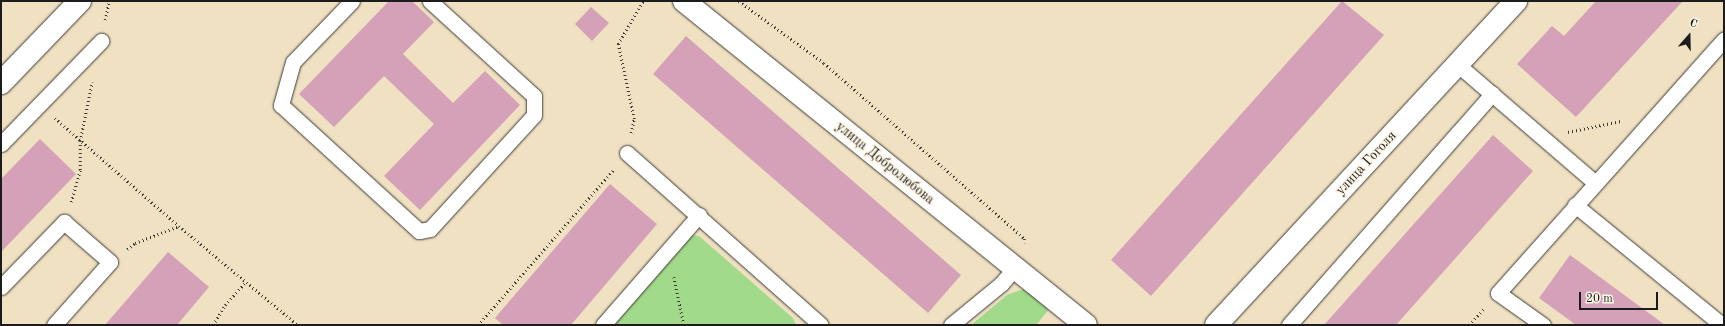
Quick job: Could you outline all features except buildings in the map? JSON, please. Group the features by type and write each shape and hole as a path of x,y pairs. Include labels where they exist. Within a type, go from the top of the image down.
{"street":[{"path":"1,83 80,1"},
{"name":"улица Добролюбова","path":"684,1 1086,325"},
{"name":"улица Гоголя","path":"1216,325 1516,1"}],"lane":[{"path":"352,1 293,62 281,105 420,231 430,229 534,115 534,96 430,1"},
{"path":"1543,325 1498,293 1594,182 1724,39"},
{"path":"1,144 101,41"},
{"path":"1458,64 1594,182"},
{"path":"1289,325 1492,94"},
{"path":"627,153 699,215 815,323"},
{"path":"1575,205 1722,325"},
{"path":"603,325 699,215"},
{"path":"1,287 64,222 110,262 54,325"},
{"path":"951,325 1001,284 1015,268"}],"path":[{"path":"101,41 109,1"},
{"path":"478,325 627,153 634,119 618,44 643,1"},
{"path":"739,1 824,63 1025,239 1015,268"},
{"path":"64,222 80,170 80,141 93,79"},
{"path":"40,103 80,141 298,325"},
{"path":"1542,137 1655,115"},
{"path":"110,262 135,243 179,226"},
{"path":"668,251 684,325"},
{"path":"213,325 225,305 246,282"}],"green space":[{"path":"690,235 699,236 793,318 796,325 610,325"},
{"path":"1026,288 1050,308 1036,325 971,325 1007,295"}]}
